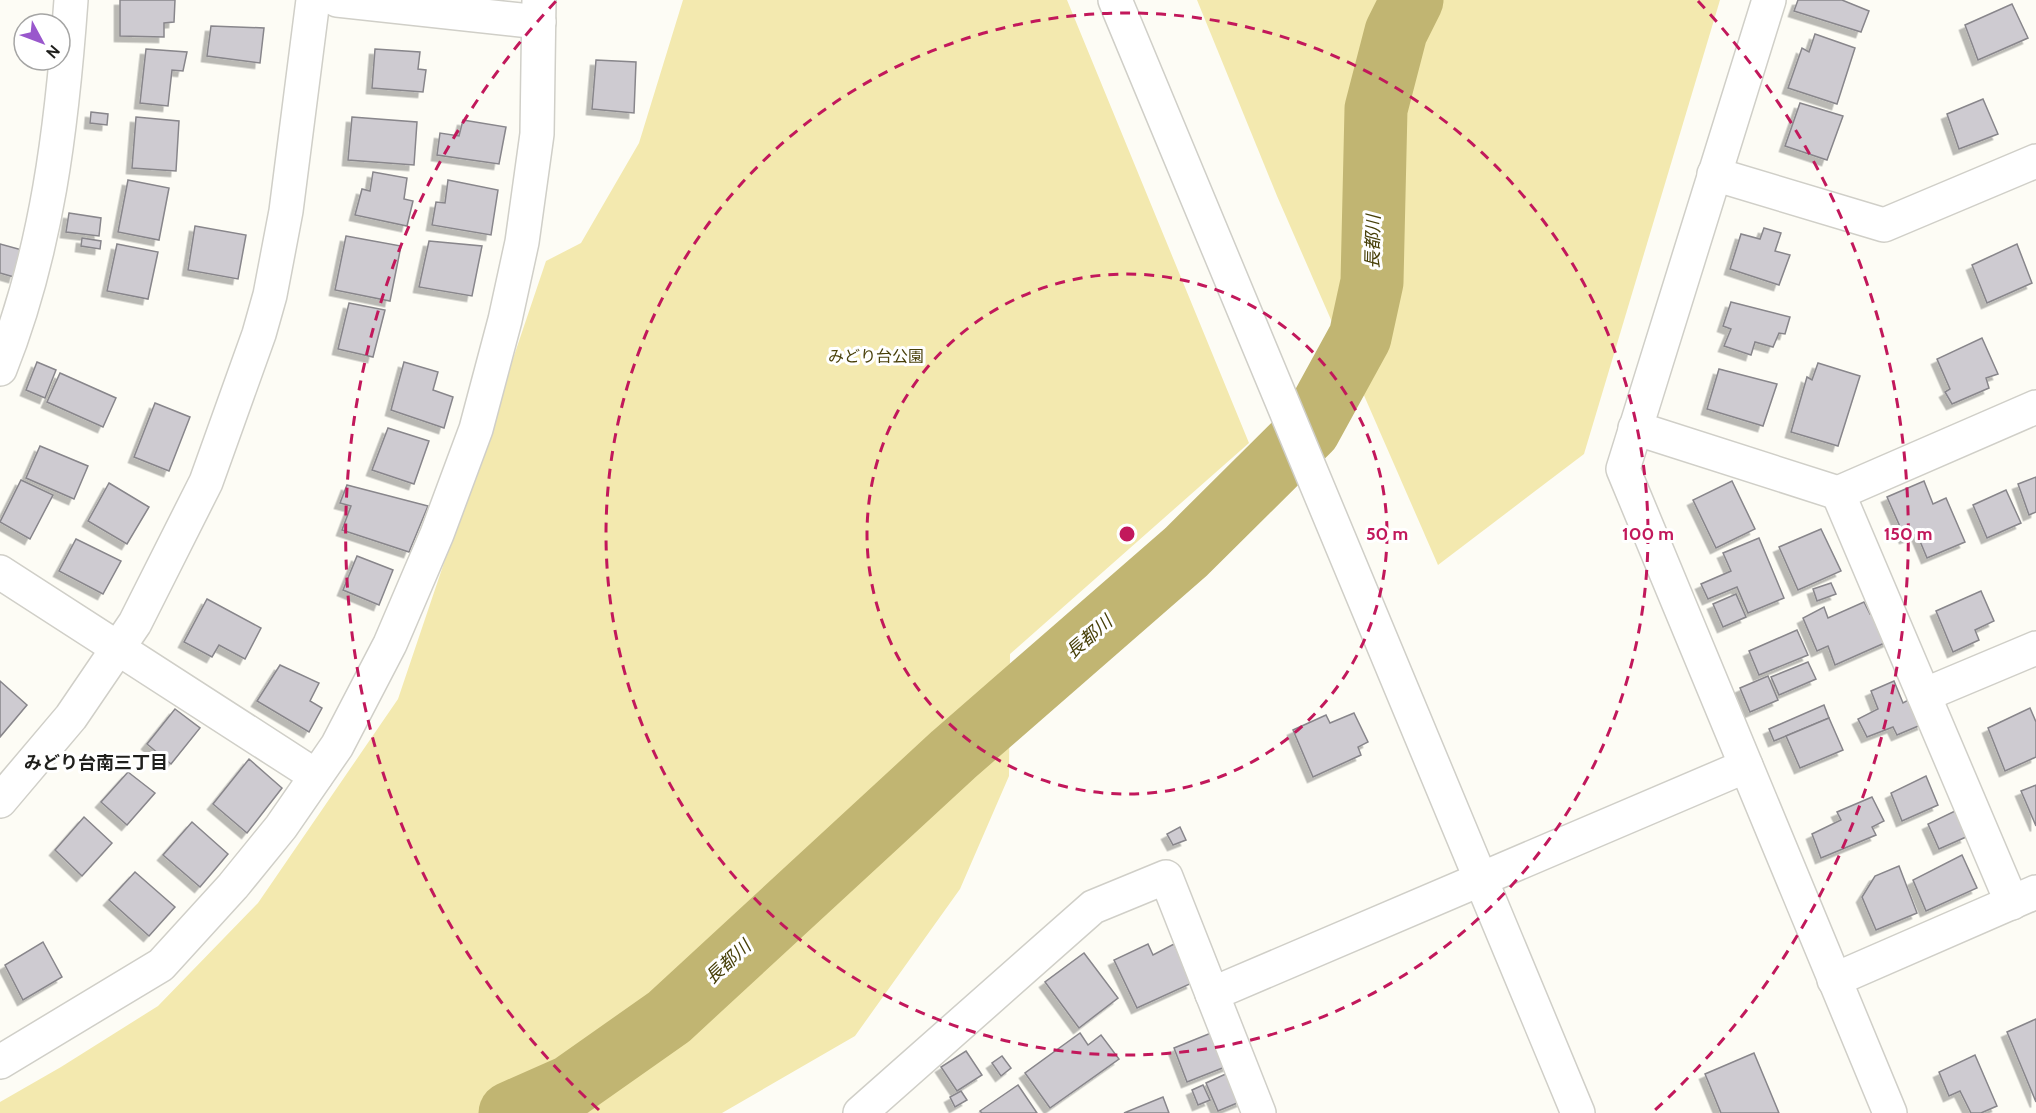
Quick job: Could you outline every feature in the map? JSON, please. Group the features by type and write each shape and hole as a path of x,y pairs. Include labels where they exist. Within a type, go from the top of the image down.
{"street":[{"path":"0,369 19,320 41,236 66,80 71,0"},
{"path":"0,801 71,717 117,650 153,592 206,482 259,334 270,295 286,211 313,0"},
{"path":"0,1062 161,965 233,886 281,827 337,746 390,644 436,534 476,429 522,242 537,134 539,11 337,0"},
{"path":"1115,0 1578,1113"},
{"path":"1769,0 1623,469 1890,1113"},
{"path":"1714,174 1884,225 2036,161"},
{"path":"1635,428 1838,493 2036,407"},
{"path":"1834,980 2024,897 1924,695 1838,493"},
{"path":"0,572 117,650 316,776"},
{"path":"1924,695 2036,648"},
{"path":"1212,994 1746,766"},
{"path":"860,1113 1093,907 1166,877 1259,1113"}],"green space":[{"name":"みどり台公園","path":"683,0 1067,0 1249,443 1010,654 1009,776 960,889 855,1036 722,1113 0,1113 0,1102 158,1006 258,903 398,699 546,261 581,243 639,143"},
{"path":"1197,0 1720,0 1584,454 1438,565 1277,196"}],"building":[{"path":"120,0 175,0 174,22 164,23 164,37 120,36"},
{"path":"1798,0 1842,0 1869,11 1861,32 1794,11"},
{"path":"2012,4 2028,38 1978,60 1965,25"},
{"path":"211,26 264,28 260,63 207,56"},
{"path":"1815,34 1855,48 1837,104 1788,88 1802,48 1809,52"},
{"path":"146,49 187,52 183,71 172,70 168,106 140,103"},
{"path":"375,49 420,52 418,69 426,70 423,92 372,88"},
{"path":"596,60 636,62 634,113 592,109"},
{"path":"1983,99 1998,134 1959,149 1947,114"},
{"path":"1800,103 1843,116 1827,160 1785,146"},
{"path":"91,112 108,114 107,125 90,123"},
{"path":"136,117 179,121 176,171 132,168"},
{"path":"352,117 417,122 414,165 348,160"},
{"path":"463,120 506,127 499,164 437,155 440,133 459,136"},
{"path":"373,172 407,178 404,199 413,201 407,226 355,215 362,189 370,191"},
{"path":"128,180 169,188 159,240 118,232"},
{"path":"448,180 498,190 491,235 432,225 436,202 445,203"},
{"path":"69,213 101,218 99,236 66,232"},
{"path":"195,226 246,235 238,279 188,270"},
{"path":"1764,228 1781,233 1775,251 1790,255 1779,285 1730,269 1741,234 1760,239"},
{"path":"346,236 401,246 390,301 335,290"},
{"path":"82,238 101,241 100,249 81,246"},
{"path":"429,241 482,246 472,296 419,287"},
{"path":"0,244 22,250 14,277 0,273"},
{"path":"117,244 158,252 148,299 107,291"},
{"path":"2017,244 2032,283 1987,303 1972,265"},
{"path":"1731,302 1790,317 1785,334 1779,333 1773,347 1755,342 1751,355 1724,346 1731,329 1723,326"},
{"path":"349,303 385,310 373,357 338,349"},
{"path":"1982,338 1998,374 1986,378 1989,388 1952,404 1945,392 1950,389 1937,359"},
{"path":"37,362 56,370 45,398 26,390"},
{"path":"404,362 438,372 433,390 453,397 444,428 391,410"},
{"path":"1818,363 1860,376 1838,446 1791,432 1807,377 1812,380"},
{"path":"1719,369 1777,384 1763,426 1707,409"},
{"path":"60,373 116,398 103,427 47,402"},
{"path":"155,403 190,417 169,471 134,457"},
{"path":"388,428 429,441 414,484 372,470"},
{"path":"40,446 88,466 74,499 26,478"},
{"path":"2036,477 2036,512 2029,515 2018,484"},
{"path":"21,480 53,495 30,539 0,522"},
{"path":"1732,481 1755,529 1716,548 1693,500"},
{"path":"1924,481 1933,504 1946,498 1965,542 1927,558 1917,534 1905,538 1887,497"},
{"path":"109,483 149,507 127,544 88,521"},
{"path":"347,485 428,506 409,552 342,530 351,506 340,503"},
{"path":"2006,490 2021,523 1987,538 1973,505"},
{"path":"1821,529 1841,571 1798,590 1779,547"},
{"path":"1759,538 1784,598 1748,613 1737,587 1708,599 1701,584 1731,571 1723,553"},
{"path":"76,539 121,561 103,594 59,571"},
{"path":"357,556 393,570 379,605 343,590"},
{"path":"1831,583 1836,594 1817,601 1813,589"},
{"path":"1981,591 1994,621 1975,630 1979,640 1953,652 1936,611"},
{"path":"1736,594 1746,617 1723,627 1713,604"},
{"path":"207,599 261,628 245,659 219,645 212,657 184,642"},
{"path":"1864,602 1870,614 1876,611 1889,641 1835,665 1828,646 1817,651 1803,618 1824,607 1828,618"},
{"path":"1797,630 1808,655 1759,675 1749,651"},
{"path":"1808,662 1816,679 1779,695 1771,677"},
{"path":"280,665 319,683 310,701 322,708 309,732 257,701"},
{"path":"1768,676 1778,700 1750,712 1740,688"},
{"path":"0,681 27,705 0,737"},
{"path":"1894,681 1903,703 1912,698 1923,724 1897,735 1893,727 1867,737 1858,719 1878,709 1871,691"},
{"path":"1824,705 1829,718 1774,741 1769,729"},
{"path":"2030,708 2036,722 2036,757 2005,771 1988,728"},
{"path":"175,709 200,728 171,764 147,744"},
{"path":"1354,713 1368,742 1358,747 1361,755 1313,777 1293,730 1326,715 1330,723"},
{"path":"1829,718 1843,750 1800,768 1786,736"},
{"path":"249,759 282,788 247,833 213,804"},
{"path":"128,772 155,793 127,825 101,802"},
{"path":"1926,776 1938,805 1902,821 1891,793"},
{"path":"2036,785 2036,826 2021,791"},
{"path":"1872,797 1884,821 1872,827 1876,835 1821,858 1812,834 1841,820 1837,812"},
{"path":"1955,811 1966,837 1939,849 1928,824"},
{"path":"84,817 112,843 82,876 55,850"},
{"path":"192,822 228,854 200,887 163,855"},
{"path":"1180,827 1186,840 1173,845 1167,834"},
{"path":"1962,855 1977,888 1926,911 1913,880"},
{"path":"1899,866 1917,913 1876,930 1862,897 1875,876"},
{"path":"135,872 175,907 149,936 109,900"},
{"path":"43,942 62,977 23,1000 5,965"},
{"path":"1148,944 1153,955 1174,944 1192,983 1137,1008 1114,960"},
{"path":"1084,953 1118,998 1079,1028 1045,982"},
{"path":"2036,1019 2036,1102 2007,1032"},
{"path":"1216,1031 1230,1065 1187,1082 1174,1048"},
{"path":"1080,1033 1088,1045 1101,1035 1119,1059 1050,1108 1025,1073"},
{"path":"966,1051 982,1075 957,1091 941,1067"},
{"path":"1754,1053 1779,1113 1721,1113 1705,1074"},
{"path":"1975,1055 1997,1106 1981,1113 1971,1113 1960,1091 1949,1096 1939,1072"},
{"path":"1002,1056 1011,1068 1001,1076 992,1063"},
{"path":"1230,1072 1242,1101 1218,1111 1206,1083"},
{"path":"1018,1085 1037,1113 982,1113 980,1111"},
{"path":"1203,1085 1210,1100 1198,1105 1192,1090"},
{"path":"961,1091 967,1100 955,1107 950,1097"},
{"path":"1163,1097 1169,1113 1124,1113"}],"waterway":[{"name":"長都川","path":"510,1113 571,1086 669,1017 953,755 1186,552 1309,430 1360,337 1372,282 1376,109 1396,32 1412,0"}],"district":[{"name":"みどり台南三丁目","path":"96,763"}]}
